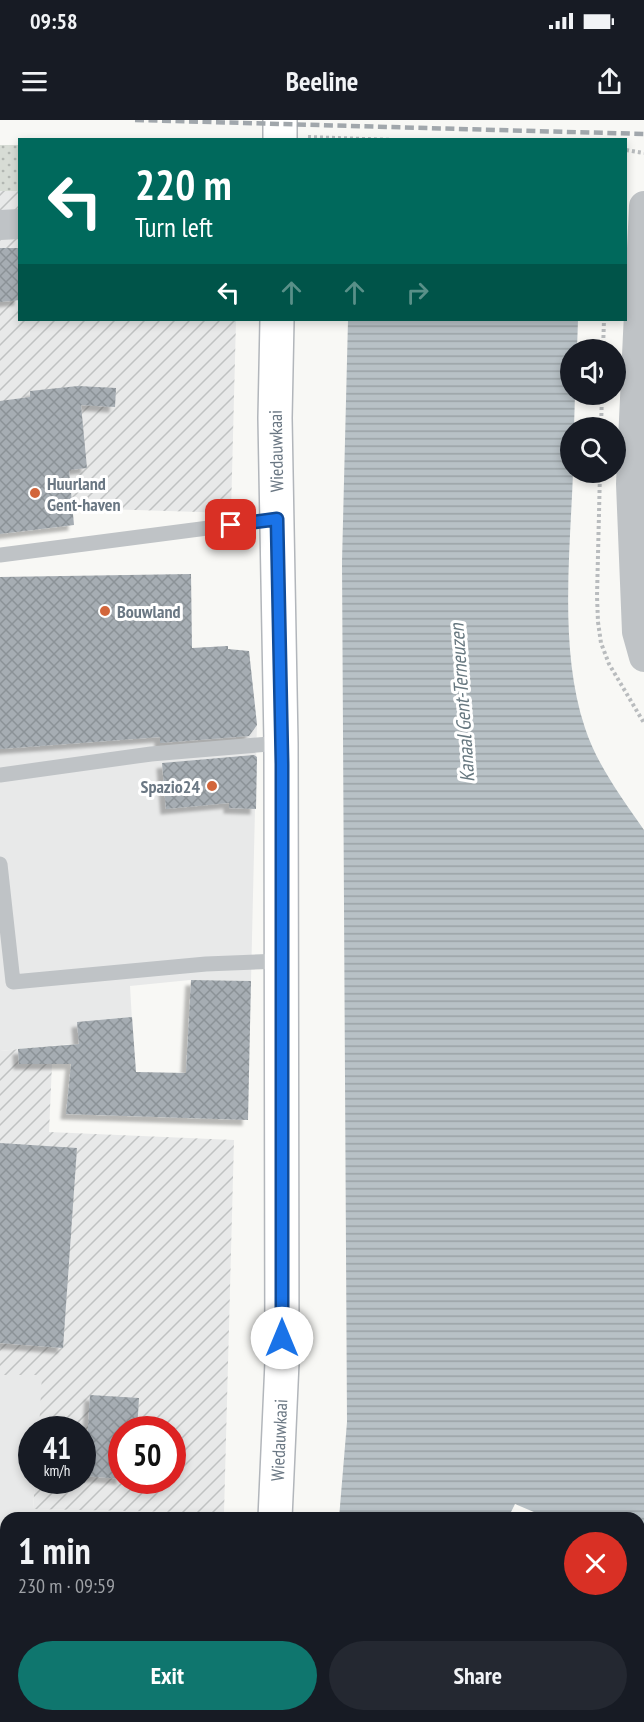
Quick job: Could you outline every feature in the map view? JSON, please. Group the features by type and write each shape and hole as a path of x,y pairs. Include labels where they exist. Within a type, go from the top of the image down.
{"main road":[{"name":"Wiedauwkaai","path":"275,1512 282,1362 281,742 275,418 277,321"}],"street":[{"path":"642,639 637,483 644,206"},
{"path":"0,225 18,224"}],"lane":[{"path":"0,555 277,519"},
{"path":"0,775 151,754 281,742"},
{"path":"0,864 13,982 206,964 282,961"}],"path":[{"path":"319,137 344,138"},
{"path":"627,150 644,153"},
{"path":"603,339 604,321"},
{"path":"600,483 597,596 601,643 614,673 644,723"}],"shaded area":[{"path":"0,145 18,145 18,191 0,191"},
{"path":"0,191 18,191 18,321 236,321 231,513 72,508 68,470 0,477"},
{"path":"228,646 228,652 249,651 257,723 251,981 190,980 130,986 133,1038 0,1051 0,673 154,651"},
{"path":"51,1046 49,1132 234,1140 224,1512 33,1509 34,1494 96,1494 96,1416 40,1416 42,1375 0,1375 0,1051"},
{"path":"0,1375 43,1375 40,1416 18,1416 18,1494 34,1494 33,1509 176,1512 0,1512"}],"water":[{"name":"Kanaal Gent-Terneuzen","path":"348,321 578,321 577,339 560,339 560,405 575,405 574,417 560,417 560,483 573,483 568,602 572,667 577,698 590,742 611,781 644,830 644,1512 534,1512 515,1504 511,1512 340,1512 347,1422 342,562"}],"pier":[{"path":"320,120 572,120 571,138 319,138"}],"building":[{"path":"0,248 18,248 18,300 0,302"},
{"path":"78,386 116,388 115,407 81,405 87,468 69,470 74,525 0,534 0,401 30,397 30,391"},
{"path":"191,574 192,648 228,646 228,649 249,651 257,725 249,736 160,743 160,737 0,749 0,577"},
{"path":"254,755 257,757 256,809 229,808 229,803 166,809 162,763"},
{"path":"191,980 251,981 248,1120 66,1114 71,1064 19,1064 18,1049 79,1044 77,1022 132,1017 136,1072 186,1073"},
{"path":"0,1143 77,1148 63,1348 0,1343"},
{"path":"90,1395 139,1398 138,1416 108,1416 108,1478 96,1477 96,1416 89,1416"}],"railway":[{"path":"135,120 644,134"}],"place":[{"name":"Huurland Gent-haven","path":"35,493"},
{"name":"Bouwland","path":"105,611"},
{"name":"Spazio24","path":"212,786"}],"route":[{"path":"231,525 277,519 282,764 282,1338"}]}
